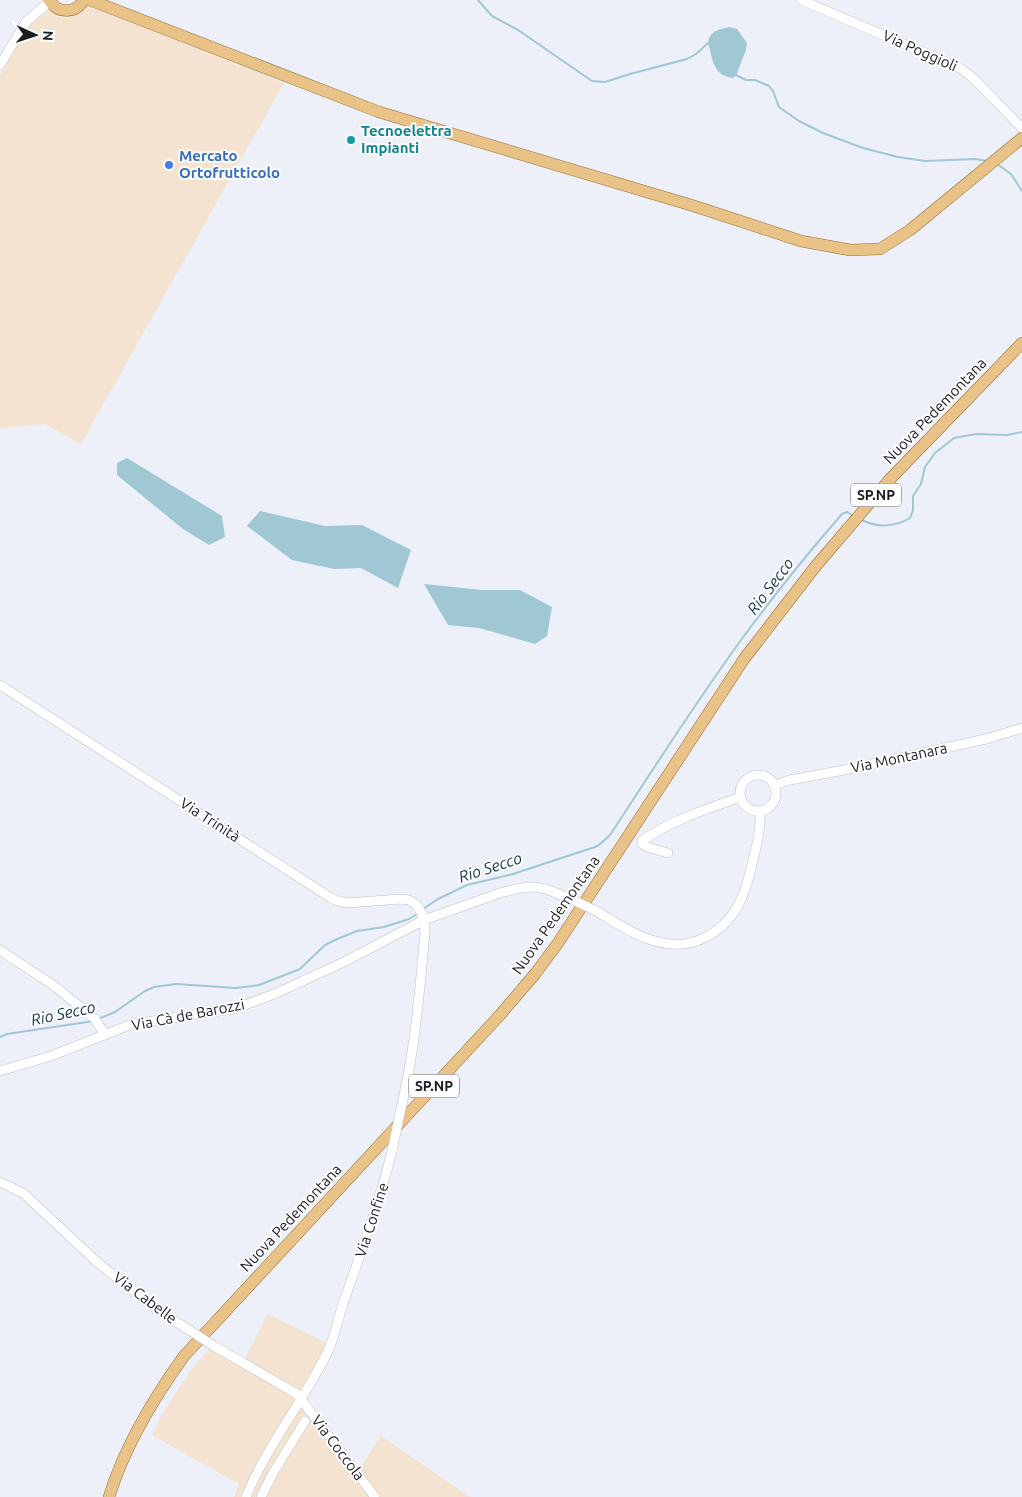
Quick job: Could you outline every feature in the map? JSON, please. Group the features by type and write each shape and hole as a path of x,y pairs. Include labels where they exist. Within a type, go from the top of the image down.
{"main road":[{"path":"50,1 58,9 68,11 78,7 84,0"},
{"path":"90,0 379,112 694,206 801,241 850,250 880,249 910,230 1022,138"},
{"name":"Nuova Pedemontana","path":"110,1497 134,1436 160,1391 184,1356 500,1015 535,974 750,651 815,567 890,478 1022,343"}],"street":[{"name":"Via Poggioli","path":"801,0 960,68 972,77 1022,128"},
{"path":"0,65 26,22 50,1"},
{"name":"Via Trinità","path":"0,685 331,898 347,903 409,900 417,905 424,919"},
{"name":"Via Montanara","path":"774,785 986,739 1022,728"},
{"path":"761,775 771,780 774,785 776,796 770,807 754,811 743,803 741,797 742,786 750,777 761,775"},
{"path":"668,853 647,847 642,844 642,841 668,825 694,813 741,797"},
{"path":"424,919 481,899 520,888 534,887 546,889 569,898 647,939 672,945 689,944 715,933 730,919 745,894 759,836 760,811"},
{"name":"Via Cà de Barozzi","path":"0,1071 51,1056 132,1024 234,1009 279,992 329,969 424,919"},
{"name":"Via Confine","path":"246,1497 261,1467 302,1400 328,1350 377,1208 392,1151 412,1058 425,933 424,919"},
{"path":"0,950 53,985 96,1021 104,1035"},
{"name":"Via Cabelle","path":"0,1182 23,1193 96,1260 162,1313 214,1346 294,1392 302,1400"},
{"name":"Via Coccola","path":"302,1400 375,1497"},
{"path":"262,1497 273,1473 305,1421"},
{"path":"261,1467 273,1473"}],"shaded area":[{"path":"87,6 99,7 284,83 81,444 44,424 0,428 0,75 29,26 38,16 49,11"},
{"path":"268,1314 333,1346 301,1401 359,1470 381,1436 470,1497 234,1497 239,1484 152,1435 161,1416 191,1370 215,1342 245,1359"}],"water":[{"path":"729,27 737,29 747,43 736,76 733,78 723,75 716,68 708,43 713,33"},
{"path":"127,458 222,516 225,537 209,545 183,529 117,475 117,463"},
{"path":"260,511 325,526 362,525 411,550 398,588 361,568 334,569 292,560 247,526"},
{"path":"424,584 482,590 520,590 552,607 547,636 535,644 479,628 448,625"}],"waterway":[{"path":"478,0 492,16 518,30 592,81 605,82 687,59 708,43"},
{"path":"736,75 746,80 755,80 769,86 779,107 799,121 823,133 863,148 898,157 925,161 975,159 988,161"},
{"path":"997,164 1011,174 1022,191"},
{"name":"Rio Secco","path":"862,520 868,523 892,525 910,518 913,510 913,496 921,484 925,467 935,453 954,438 976,434 1007,435 1022,432"},
{"name":"Rio Secco","path":"423,909 438,899 467,885 513,874 595,847 610,835 693,709 756,620 842,514 847,512 852,515"},
{"name":"Rio Secco","path":"98,1019 115,1012 154,987 176,984 236,988 259,985 300,969 325,945 337,939 357,931 384,927 409,919 417,914"},
{"name":"Rio Secco","path":"0,1037 7,1034 94,1021"}],"place":[{"name":"Tecnoelettra Impianti","path":"351,140"},
{"name":"Mercato Ortofrutticolo","path":"169,165"}]}
